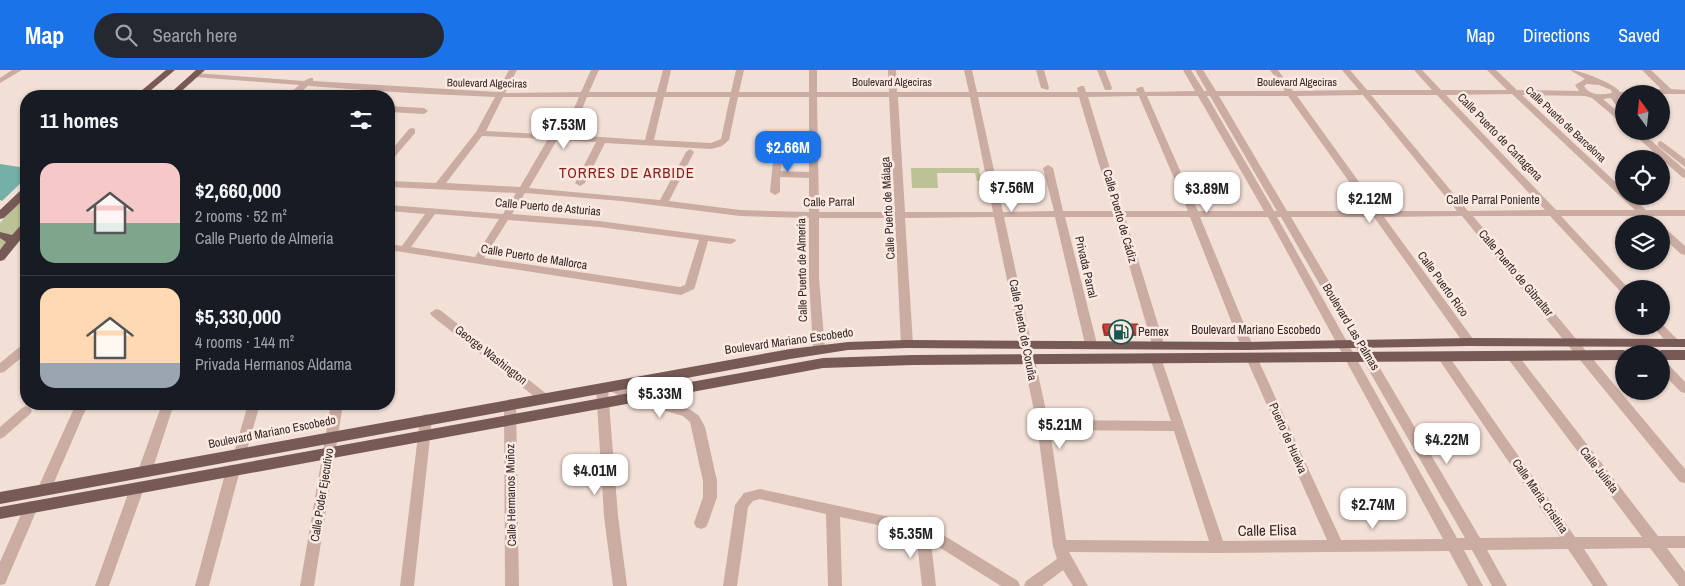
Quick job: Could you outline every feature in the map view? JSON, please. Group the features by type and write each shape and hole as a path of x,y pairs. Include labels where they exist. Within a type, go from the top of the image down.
{"main road":[{"path":"146,90 171,70"},
{"path":"178,90 198,72"},
{"path":"0,216 20,197"},
{"path":"0,257 20,233"},
{"path":"0,235 7,236 12,242"},
{"name":"Boulevard Mariano Escobedo","path":"0,513 713,382 805,366 849,361 1156,358 1343,344 1470,342 1679,343"},
{"name":"Boulevard Mariano Escobedo","path":"0,498 145,470 819,349 907,344 1158,344 1351,358 1615,355"},
{"path":"1670,355 1685,355"}],"street":[{"path":"0,81 18,70"},
{"name":"Boulevard Algeciras","path":"221,70 448,94 586,90 1211,91 1510,89 1579,85 1596,82"},
{"path":"439,186 480,133 513,70"},
{"path":"565,138 595,70"},
{"path":"649,142 667,70"},
{"path":"480,133 711,146 725,140 740,70"},
{"name":"Calle Puerto de Almeria","path":"813,70 814,278 819,349"},
{"name":"Calle Puerto de Málaga","path":"892,70 907,344"},
{"name":"Calle Puerto de Coruña","path":"968,70 983,147 1000,214 1028,359 1043,425 1060,546 1064,561 1075,584"},
{"path":"1040,70 1045,88"},
{"path":"1100,70 1108,88"},
{"name":"Boulevard Las Palmas","path":"1187,70 1271,214 1476,586"},
{"name":"Boulevard Las Palmas","path":"1199,70 1361,344 1500,586"},
{"name":"Calle Puerto Rico","path":"1274,70 1470,342"},
{"name":"Calle Puerto de Gibraltar","path":"1346,70 1466,212 1685,478"},
{"name":"Calle Puerto de Cartagena","path":"1418,70 1616,280"},
{"name":"Calle Puerto de Barcelona","path":"1491,70 1615,188"},
{"path":"1566,70 1579,85 1615,114"},
{"path":"1574,70 1596,82 1615,87"},
{"path":"1646,70 1662,85"},
{"name":"Boulevard Algeciras","path":"198,72 313,80"},
{"path":"299,90 313,80"},
{"path":"304,90 313,80"},
{"path":"1607,85 1615,89"},
{"name":"Boulevard Algeciras","path":"972,90 1045,88 1082,91 1108,88 1141,91"},
{"name":"Boulevard Algeciras","path":"1510,89 1615,96"},
{"name":"Calle Puerto de Cádiz","path":"1082,91 1158,344"},
{"name":"Puerto de Huelva","path":"1141,91 1194,214 1249,352 1336,545"},
{"path":"1670,92 1685,92"},
{"path":"395,109 424,111"},
{"path":"395,151 412,131"},
{"path":"477,261 554,137"},
{"path":"580,183 602,140"},
{"path":"1644,140 1685,175"},
{"path":"1657,140 1685,164"},
{"path":"664,202 690,152"},
{"path":"775,192 776,153"},
{"name":"Privada Parral","path":"1048,168 1090,344"},
{"path":"776,174 813,174"},
{"name":"Calle Parral","path":"395,184 522,191 664,202 757,214 1271,214"},
{"name":"Calle Puerto de Barcelona","path":"1635,205 1644,213"},
{"name":"Calle Puerto de Asturias","path":"395,208 599,224 731,241"},
{"path":"405,249 432,211"},
{"name":"Calle Parral Poniente","path":"1271,214 1466,212 1685,213"},
{"path":"1670,238 1685,252"},
{"name":"Calle Puerto de Mallorca","path":"395,248 675,291 685,290 690,287 704,239"},
{"name":"George Washington","path":"436,313 544,398"},
{"path":"1669,335 1679,343"},
{"path":"0,370 20,353"},
{"name":"Calle Julieta","path":"1513,357 1685,583"},
{"path":"1156,358 1218,547"},
{"name":"Calle María Cristina","path":"1444,358 1601,586"},
{"path":"1670,373 1685,389"},
{"path":"620,586 611,516 604,403 607,387 632,397 687,413 696,419 700,427 710,481 710,497 701,523"},
{"name":"Calle Hermanos Muñoz","path":"510,404 512,586"},
{"path":"0,434 26,410"},
{"path":"44,490 79,410"},
{"path":"145,470 166,410"},
{"path":"240,453 252,410"},
{"name":"Calle Poder Ejecutivo","path":"307,586 336,410"},
{"path":"407,586 426,419"},
{"path":"1043,425 1178,426"},
{"path":"202,586 233,470"},
{"path":"102,586 137,488"},
{"path":"730,586 742,504 754,495 765,495 922,529 1012,586"},
{"path":"0,579 31,507"},
{"path":"833,510 835,586"},
{"path":"922,529 929,586"},
{"name":"Calle Elisa","path":"1060,546 1218,547 1685,542"},
{"path":"1031,586 1064,561"}],"green space":[{"path":"911,168 979,168 981,181 977,181 975,173 937,173 938,188 912,188"},
{"path":"20,202 20,231 0,254 0,223"}],"water":[{"path":"0,164 20,167 20,184 2,201 0,200"}],"building":[{"name":"Pemex","path":"1103,324 1138,324 1141,333 1105,333"}],"place":[{"name":"Pemex","path":"1121,332"}],"district":[{"name":"TORRES DE ARBIDE","path":"627,172"}]}
